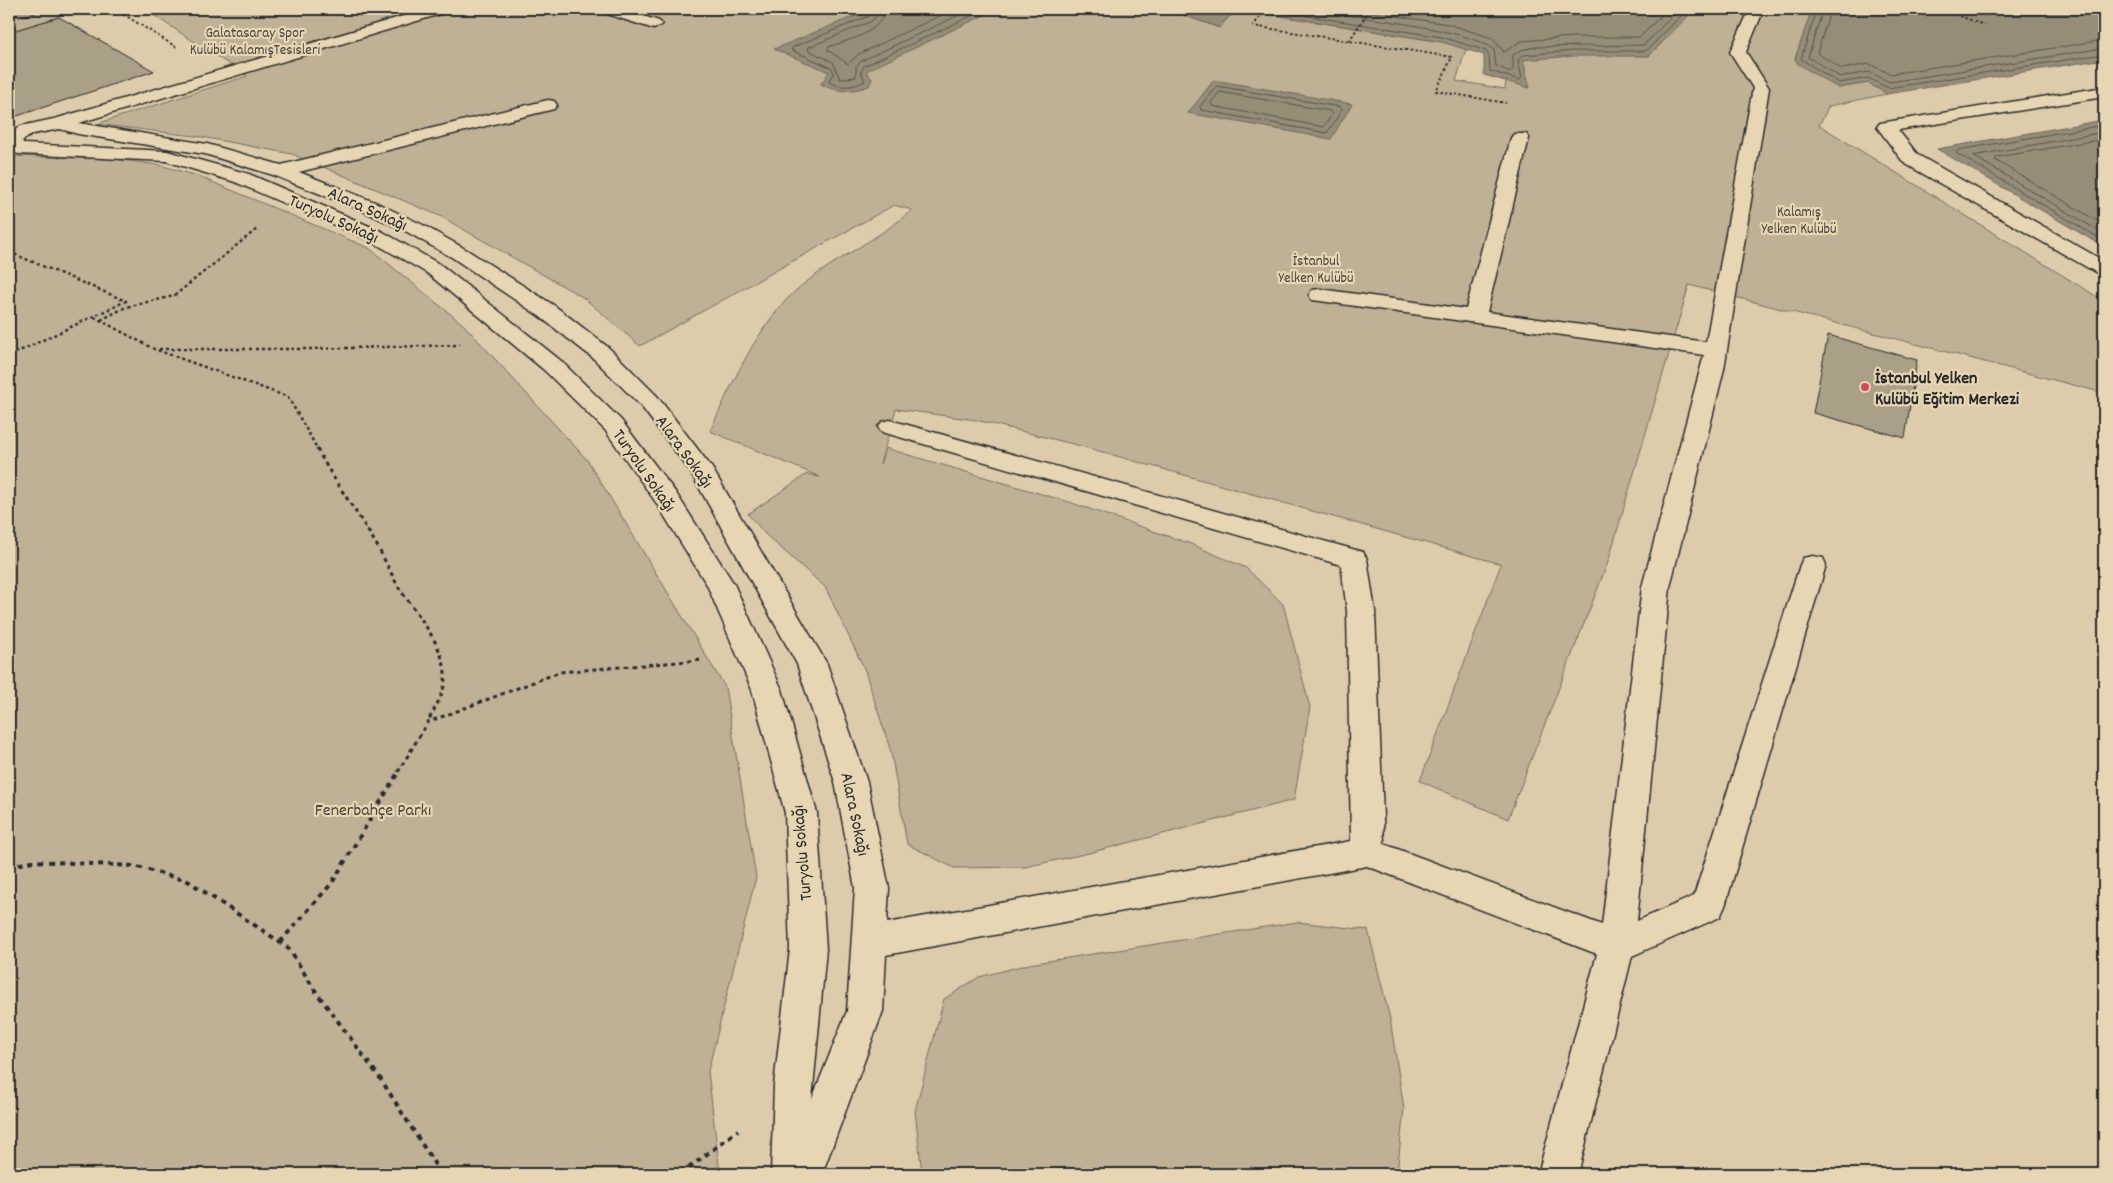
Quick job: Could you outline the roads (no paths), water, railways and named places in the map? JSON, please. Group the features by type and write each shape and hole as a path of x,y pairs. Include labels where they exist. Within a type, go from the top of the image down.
{"street":[{"path":"15,139 61,122 442,9"},
{"path":"606,9 654,24"},
{"path":"1558,1174 1617,946 1656,587 1713,369 1761,88 1738,52 1757,9"},
{"path":"2104,92 1886,128 1911,159 2104,269"},
{"path":"280,171 548,104"},
{"name":"Alara Sokağı","path":"61,122 78,129 207,149 280,171 370,207 416,229 460,254 547,311 601,353 649,401 700,468 750,552 812,664 851,782 872,888 865,1011 802,1174"},
{"path":"1475,317 1520,138"},
{"name":"Turyolu Sokağı","path":"15,139 167,156 242,178 304,203 376,236 434,269 552,365 619,432 667,499 720,584 767,690 802,813 808,948 793,1085 791,1174"},
{"path":"1320,295 1715,350"},
{"path":"890,427 1276,535 1354,560 1361,611 1368,852"},
{"path":"870,942 1368,852 1617,946 1708,906 1812,566"}],"water":[{"path":"872,9 995,10 866,71 872,79 869,86 857,89 845,91 827,87 821,84 829,72 774,49"},
{"path":"1194,9 1238,9 1218,27 1183,15"},
{"path":"1238,9 1695,9 1649,56 1573,56 1523,60 1530,88 1484,75 1484,55 1442,42"},
{"path":"1812,9 2104,9 2104,59 1887,94 1868,83 1838,88 1798,64 1795,59"},
{"path":"1214,80 1352,104 1331,139 1188,113"},
{"path":"2104,120 2104,247 1937,149"}],"place":[{"name":"İstanbul Yelken Kulübü Eğitim Merkezi","path":"1865,387"}],"park label":[{"name":"Galatasaray Spor Kulübü KalamışTesisleri","path":"255,40"},
{"name":"Kalamış Yelken Kulübü","path":"1799,220"},
{"name":"İstanbul Yelken Kulübü","path":"1316,268"},
{"name":"Fenerbahçe Parkı","path":"373,809"}]}
